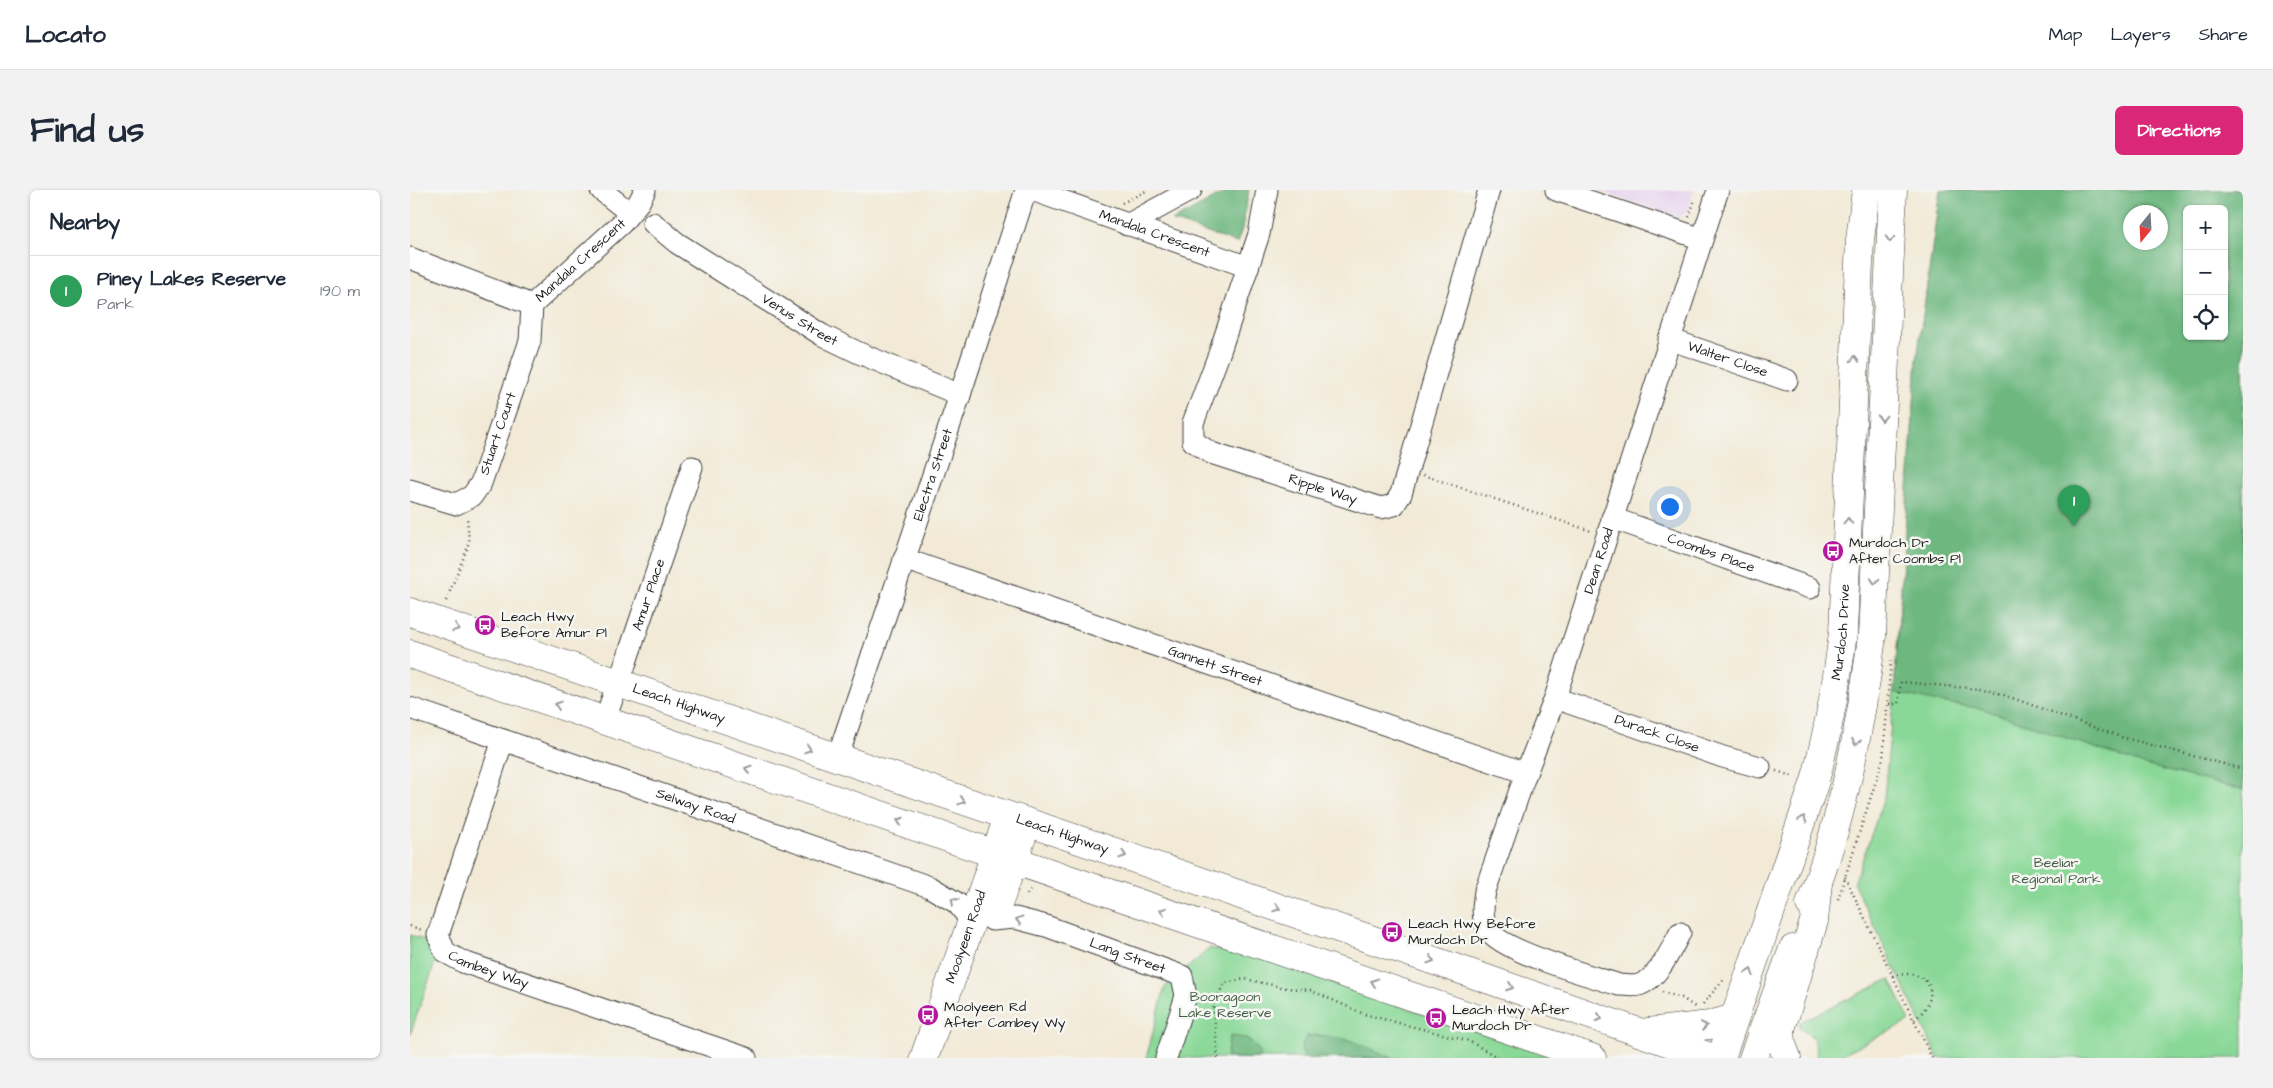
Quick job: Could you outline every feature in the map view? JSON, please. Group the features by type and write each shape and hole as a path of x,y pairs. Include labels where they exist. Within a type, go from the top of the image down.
{"main road":[{"name":"Murdoch Drive","path":"1721,1058 1815,781 1836,687 1843,633 1860,240 1866,190"},
{"path":"1753,1058 1818,883 1846,790 1854,754 1872,636 1893,190"},
{"name":"Leach Highway","path":"410,612 1464,971 1713,1058"},
{"path":"410,654 1592,1058"},
{"name":"Moolyeen Road","path":"937,1058 982,921 1018,820"},
{"path":"1787,1058 1782,1044 1782,1029 1814,921 1818,883"},
{"name":"Moolyeen Road","path":"924,1058 982,921"},
{"path":"1453,1009 1464,971"},
{"path":"1639,1032 1710,1026 1734,1018"}],"street":[{"path":"601,190 630,213"},
{"name":"Mandala Crescent","path":"532,305 615,230 639,202 645,190"},
{"name":"Electra Street","path":"837,759 960,395 1026,190"},
{"name":"Mandala Crescent","path":"1032,190 1248,267"},
{"path":"1127,225 1192,190"},
{"name":"Ripple Way","path":"1267,190 1259,234 1219,354 1193,423 1194,441 1211,453 1381,508 1394,505 1401,494 1490,190"},
{"path":"1556,190 1702,239"},
{"name":"Dean Road","path":"1649,979 1637,985 1619,985 1512,948 1488,930 1482,911 1485,891 1554,698 1718,190"},
{"name":"Venus Street","path":"653,223 677,243 822,335 960,395"},
{"path":"410,258 532,305"},
{"name":"Stuart Court","path":"410,490 456,504 472,496 481,483 530,341 532,305"},
{"name":"Walter Close","path":"1669,340 1787,380"},
{"name":"Amur Place","path":"604,721 692,467"},
{"name":"Coombs Place","path":"1609,528 1810,588"},
{"name":"Gannett Street","path":"904,559 1526,773"},
{"name":"Durack Close","path":"1554,698 1723,758 1760,766"},
{"name":"Selway Road","path":"410,708 930,887 982,921"},
{"name":"Cambey Way","path":"503,740 438,935 445,952 463,962 746,1058"},
{"name":"Lang Street","path":"982,921 1008,918 1046,926 1182,976 1186,996 1166,1058"},
{"path":"1649,979 1660,966 1680,933"}],"path":[{"path":"1409,470 1609,528"},
{"path":"446,601 468,550 469,540 466,521 469,511"},
{"path":"1889,704 1898,704 1901,682 1990,690 2121,737 2243,769"},
{"path":"1760,766 1802,778"},
{"path":"1846,877 1932,1058"},
{"path":"1892,976 1914,974 1921,978 1929,987 1931,993 1929,1004 1914,1020"},
{"path":"1218,1058 1213,1003 1226,983 1245,979 1286,988 1310,990 1364,1014 1469,1041 1499,1058"},
{"path":"1649,979 1656,990 1687,1001 1699,1010"}],"shaded area":[{"path":"1596,190 1694,190 1687,212 1679,218"}],"green space":[{"path":"1229,190 1249,190 1242,229 1237,243 1172,221"},
{"name":"Beeliar Regional Park","path":"1940,190 2243,190 2243,1058 1938,1058 1854,884 1884,798 1894,692 1917,360"},
{"path":"1940,190 2243,190 2243,790 2144,765 1983,709 1933,701 1894,692 1917,360"},
{"path":"410,935 436,944 437,957 410,1035"},
{"name":"Booragoon Lake Reserve","path":"1210,948 1257,957 1554,1058 1146,1058 1165,987"},
{"path":"1890,979 1910,1021 1834,1058 1815,1058 1817,1053 1814,1038 1799,1028 1800,1022"},
{"path":"1317,1035 1350,1040 1393,1058 1304,1058 1301,1047 1307,1036"},
{"path":"1230,1036 1246,1038 1260,1051 1260,1058 1226,1058"}],"place":[{"name":"Piney Lakes Reserve","path":"2074,526"},
{"name":"Murdoch Dr After Coombs Pl","path":"1833,551"},
{"name":"Leach Hwy Before Amur Pl","path":"485,625"},
{"name":"Leach Hwy Before Murdoch Dr","path":"1392,932"},
{"name":"Moolyeen Rd After Cambey Wy","path":"928,1015"},
{"name":"Leach Hwy After Murdoch Dr","path":"1436,1018"}]}
